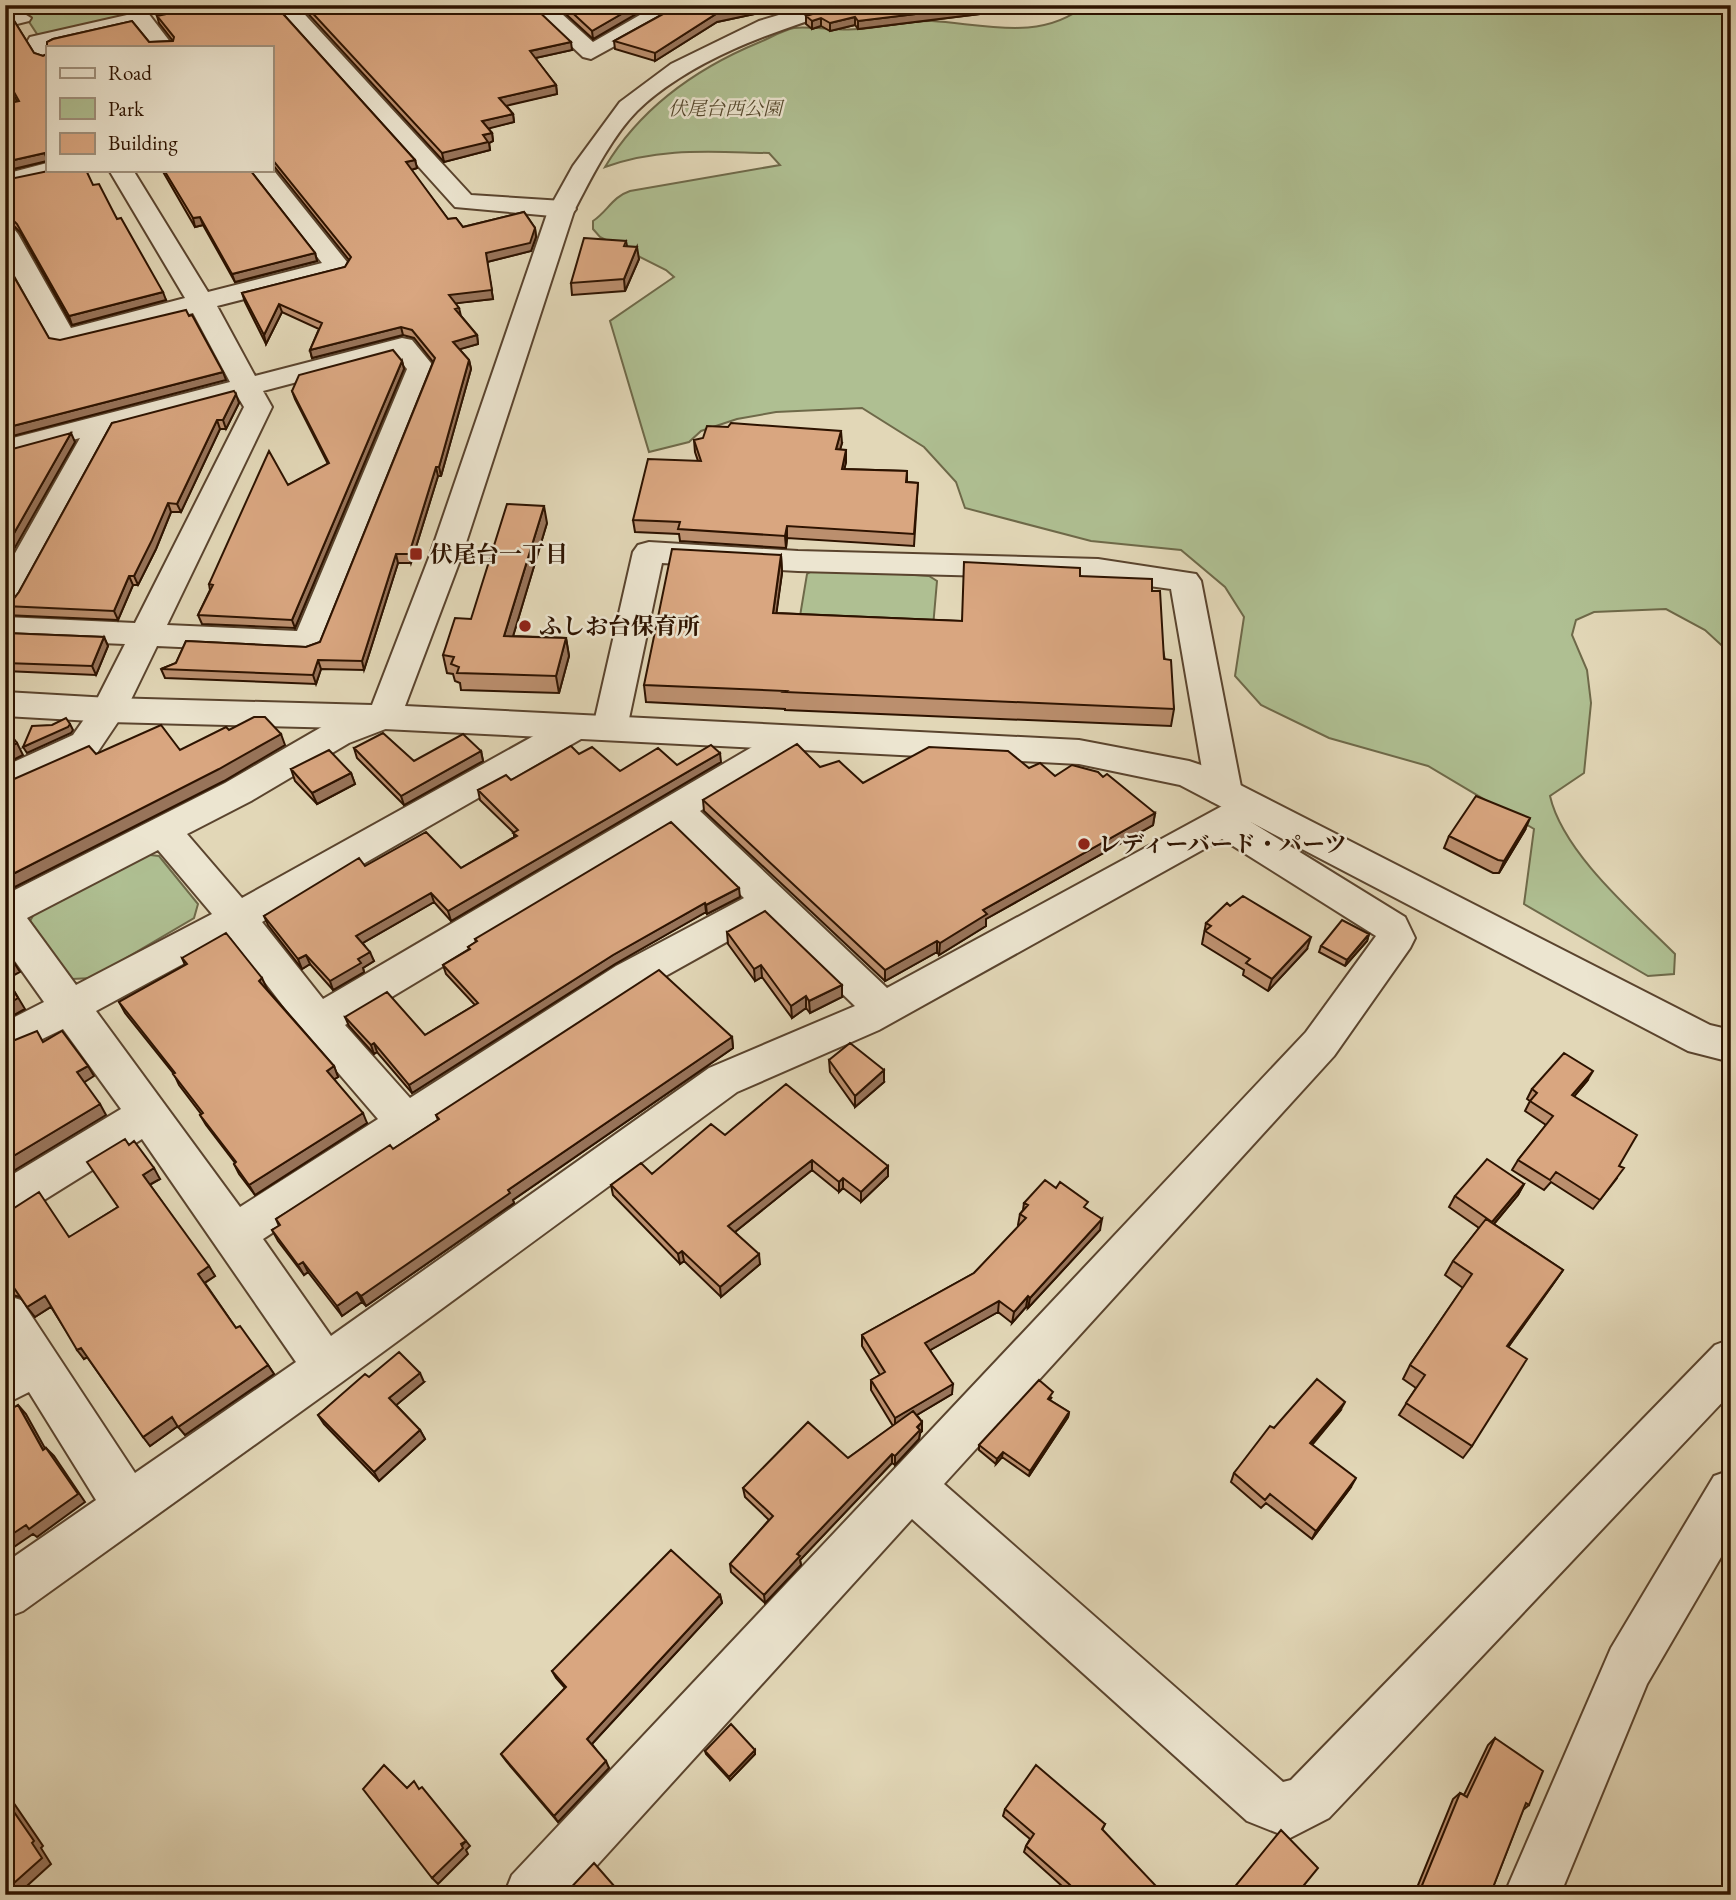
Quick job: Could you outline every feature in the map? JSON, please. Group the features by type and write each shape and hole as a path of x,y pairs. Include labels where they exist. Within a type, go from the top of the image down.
{"street":[{"path":"284,5 464,202 563,209"},
{"path":"539,5 592,52 665,9 661,5"},
{"path":"326,1367 5,914 238,792 337,734 384,717 446,555 563,209 585,166 628,107 679,69 767,26 835,5"},
{"path":"5,22 23,18"},
{"path":"46,53 38,41 140,18 162,46"},
{"path":"5,181 46,171"},
{"path":"5,781 85,744 109,710 258,407 201,302 122,172"},
{"path":"5,234 63,338 338,267 263,172"},
{"path":"5,449 402,346 421,368 309,642 5,628"},
{"path":"5,600 103,423"},
{"path":"5,1041 593,728 649,552 799,561 1098,569 1185,582 1233,807"},
{"path":"5,704 109,710 384,717 1079,751 1189,774 1392,927 1396,938 1320,1044 532,1895"},
{"path":"318,1021 793,739"},
{"path":"5,1592 326,1367 723,1080 884,1009 1233,807"},
{"path":"1233,807 1702,1040 1731,1046"},
{"path":"676,809 884,1009"},
{"path":"163,831 237,918 318,1021 407,1123"},
{"path":"234,1234 630,977 770,901"},
{"path":"5,1202 148,1114"},
{"path":"5,1315 20,1372 128,1506"},
{"path":"911,1488 1266,1802 1290,1811 1310,1799 1731,1360"},
{"path":"1532,1895 1629,1666 1731,1493"}],"green space":[{"path":"18,5 178,5 39,37"},
{"name":"伏尾台⻄公園","path":"1085,5 1731,5 1731,654 1705,630 1666,609 1594,612 1576,620 1572,635 1587,670 1591,703 1584,773 1550,796 1557,818 1585,860 1621,901 1675,954 1674,974 1648,976 1524,904 1534,829 1428,766 1329,738 1261,705 1235,676 1244,617 1225,587 1181,550 1091,541 965,508 956,482 924,447 862,408 776,412 737,419 701,431 689,442 649,452 610,321 674,277 666,270 600,237 593,229 593,221 619,197 630,191 780,165 769,153 706,152 646,156 605,167 619,145 653,108 714,64 794,28 851,29 923,21 991,27 1031,27 1050,24"},
{"path":"817,568 929,576 937,581 933,627 799,622 807,574"},
{"path":"141,854 159,856 198,904 194,918 92,978 72,979 30,921 37,909"}],"building":[{"path":"275,5 415,160 406,162 448,219 456,218 463,227 524,212 535,228 530,243 486,253 492,290 449,295 459,308 455,309 477,335 453,342 469,360 439,467 436,467 409,554 396,554 362,661 318,660 313,675 161,669 176,663 186,641 306,647 320,642 435,358 412,330 401,327 310,350 322,323 279,304 264,335 242,293 345,267 351,257 273,160 273,46 47,46 47,42 132,21 149,42 173,41 174,37 157,16 166,14 161,7"},
{"path":"305,5 532,5 571,42 530,51 556,85 499,98 513,114 482,121 492,133 483,135 488,142 442,153"},
{"path":"564,5 637,5 592,31"},
{"path":"675,5 759,5 716,14 655,53 614,41"},
{"path":"842,5 990,5 858,21 855,17 830,23 821,18 812,21 806,16"},
{"path":"13,19 34,53 46,54 46,156 45,153 5,162 5,104 19,101 5,76 5,20"},
{"path":"46,171 87,172 93,185 99,184 117,219 121,218 163,292 69,316 17,224 5,216 5,180"},
{"path":"165,172 252,172 315,253 232,274 200,217 193,218"},
{"path":"584,238 626,241 624,246 637,247 624,279 571,283"},
{"path":"5,261 49,338 60,340 186,310 189,316 192,315 223,372 5,428"},
{"path":"393,350 402,361 292,620 198,615 213,585 209,584 269,451 288,485 329,463 292,391 299,375"},
{"path":"234,391 236,394 223,420 217,420 177,504 168,503 134,576 129,576 114,611 5,606 5,602 12,601 19,592 112,423"},
{"path":"731,423 841,431 836,449 846,450 842,469 907,471 906,482 918,483 914,534 787,526 785,536 678,529 680,522 633,520 648,459 701,461 694,440 703,438 707,426 728,427"},
{"path":"71,433 5,549 5,451"},
{"path":"507,504 544,506 504,636 566,638 556,676 457,673 459,667 451,664 454,657 443,655 455,618 471,619"},
{"path":"672,549 781,555 773,613 962,621 964,562 1080,568 1080,576 1152,579 1152,591 1160,591 1164,659 1171,660 1174,709 644,685"},
{"path":"5,633 104,637 92,666 5,663"},
{"path":"254,717 265,717 281,734 219,769 5,878 5,783 89,746 96,754 161,725 180,750 226,727 229,730"},
{"path":"66,718 70,724 68,727 23,747 32,726 52,725"},
{"path":"5,727 17,743 5,750"},
{"path":"383,733 414,761 463,734 481,751 401,796 354,748"},
{"path":"797,744 820,767 839,761 863,783 929,747 1008,751 1029,768 1040,763 1055,776 1072,765 1098,772 1103,777 1107,774 1155,813 983,910 987,914 940,943 937,941 885,970 703,800"},
{"path":"711,745 720,753 448,911 431,893 356,936 370,952 358,959 361,963 330,981 306,955 298,959 264,916 359,858 365,866 426,832 461,868 517,836 513,833 518,830 478,790 506,775 511,780 571,746 579,754 592,747 620,771 658,748 677,765"},
{"path":"329,750 351,773 312,793 291,769"},
{"path":"1476,796 1530,818 1504,861 1449,836"},
{"path":"671,822 739,888 706,905 705,903 613,955 409,1085 374,1043 371,1045 345,1017 387,992 425,1035 478,1003 443,965 470,949 468,947 477,941 475,939"},
{"path":"1243,896 1311,937 1272,979 1246,963 1250,959 1205,931 1211,926 1206,923 1227,903 1230,906"},
{"path":"765,911 842,985 809,1001 806,996 791,1006 761,965 754,969 727,932"},
{"path":"1342,920 1369,934 1347,960 1321,946"},
{"path":"226,933 262,978 259,981 334,1066 327,1071 363,1113 249,1185 234,1164 236,1162 200,1115 203,1113 173,1074 175,1073 119,1002 187,964 182,958"},
{"path":"5,951 13,961 5,966"},
{"path":"659,970 732,1037 508,1190 510,1193 361,1296 357,1292 337,1306 303,1262 298,1265 272,1230 280,1225 276,1219 390,1145 393,1149 439,1119 436,1115"},
{"path":"5,977 18,998 5,1006"},
{"path":"37,1031 43,1042 62,1031 88,1066 77,1072 100,1104 5,1161 5,1044"},
{"path":"850,1043 884,1070 855,1096 829,1060"},
{"path":"1564,1053 1593,1071 1572,1095 1637,1135 1619,1166 1624,1168 1600,1200 1556,1172 1550,1180 1518,1160 1553,1116 1530,1101 1537,1093 1532,1089"},
{"path":"786,1084 888,1166 861,1192 843,1178 839,1182 812,1160 728,1226 759,1254 720,1287 682,1251 678,1254 611,1185 641,1163 652,1174 711,1124 725,1135"},
{"path":"125,1139 129,1145 134,1141 154,1168 143,1175 209,1266 198,1274 236,1328 240,1326 268,1365 178,1427 172,1417 143,1437 81,1348 77,1350 45,1296 27,1307 14,1288 5,1286 5,1210 14,1208 39,1192 69,1237 118,1207 87,1162"},
{"path":"1487,1159 1524,1184 1492,1222 1455,1196"},
{"path":"1045,1180 1056,1188 1060,1182 1088,1202 1084,1207 1102,1219 1014,1312 999,1301 925,1343 953,1384 895,1418 871,1380 885,1372 862,1335 974,1273 1026,1218 1020,1214 1028,1205 1024,1203"},
{"path":"1486,1219 1563,1270 1507,1346 1527,1359 1472,1446 1406,1403 1425,1375 1410,1365 1472,1274 1453,1261"},
{"path":"399,1352 420,1373 389,1398 420,1430 374,1472 318,1415 365,1374 369,1377"},
{"path":"1317,1379 1345,1402 1310,1443 1356,1478 1316,1531 1270,1494 1265,1500 1234,1473 1270,1426 1274,1428"},
{"path":"1039,1380 1053,1392 1048,1399 1069,1412 1030,1471 1003,1452 997,1459 979,1445"},
{"path":"18,1405 43,1450 46,1448 78,1494 29,1529 26,1525 5,1539 5,1413"},
{"path":"913,1411 922,1422 917,1427 920,1430 895,1456 892,1454 797,1554 800,1556 764,1595 730,1564 773,1516 743,1488 808,1422 848,1458"},
{"path":"671,1550 720,1595 587,1739 606,1761 554,1816 501,1754 566,1687 552,1671"},
{"path":"731,1724 755,1750 729,1777 705,1751"},
{"path":"1495,1738 1543,1771 1529,1805 1526,1803 1490,1895 1418,1895 1460,1793 1467,1797"},
{"path":"384,1765 407,1788 414,1781 419,1789 422,1787 466,1841 461,1844 463,1848 432,1878 363,1789"},
{"path":"1036,1765 1105,1824 1102,1829 1156,1886 1153,1890 1157,1895 1080,1895 1026,1846 1034,1834 1005,1809"},
{"path":"5,1799 34,1841 32,1843 42,1858 5,1891"},
{"path":"1281,1830 1318,1868 1296,1895 1228,1895"},
{"path":"594,1863 622,1895 564,1895"}],"place":[{"name":"伏尾台一丁目","path":"416,554"},
{"name":"ふしお台保育所","path":"525,626"},
{"name":"レディーバード・パーツ","path":"1084,844"}]}
